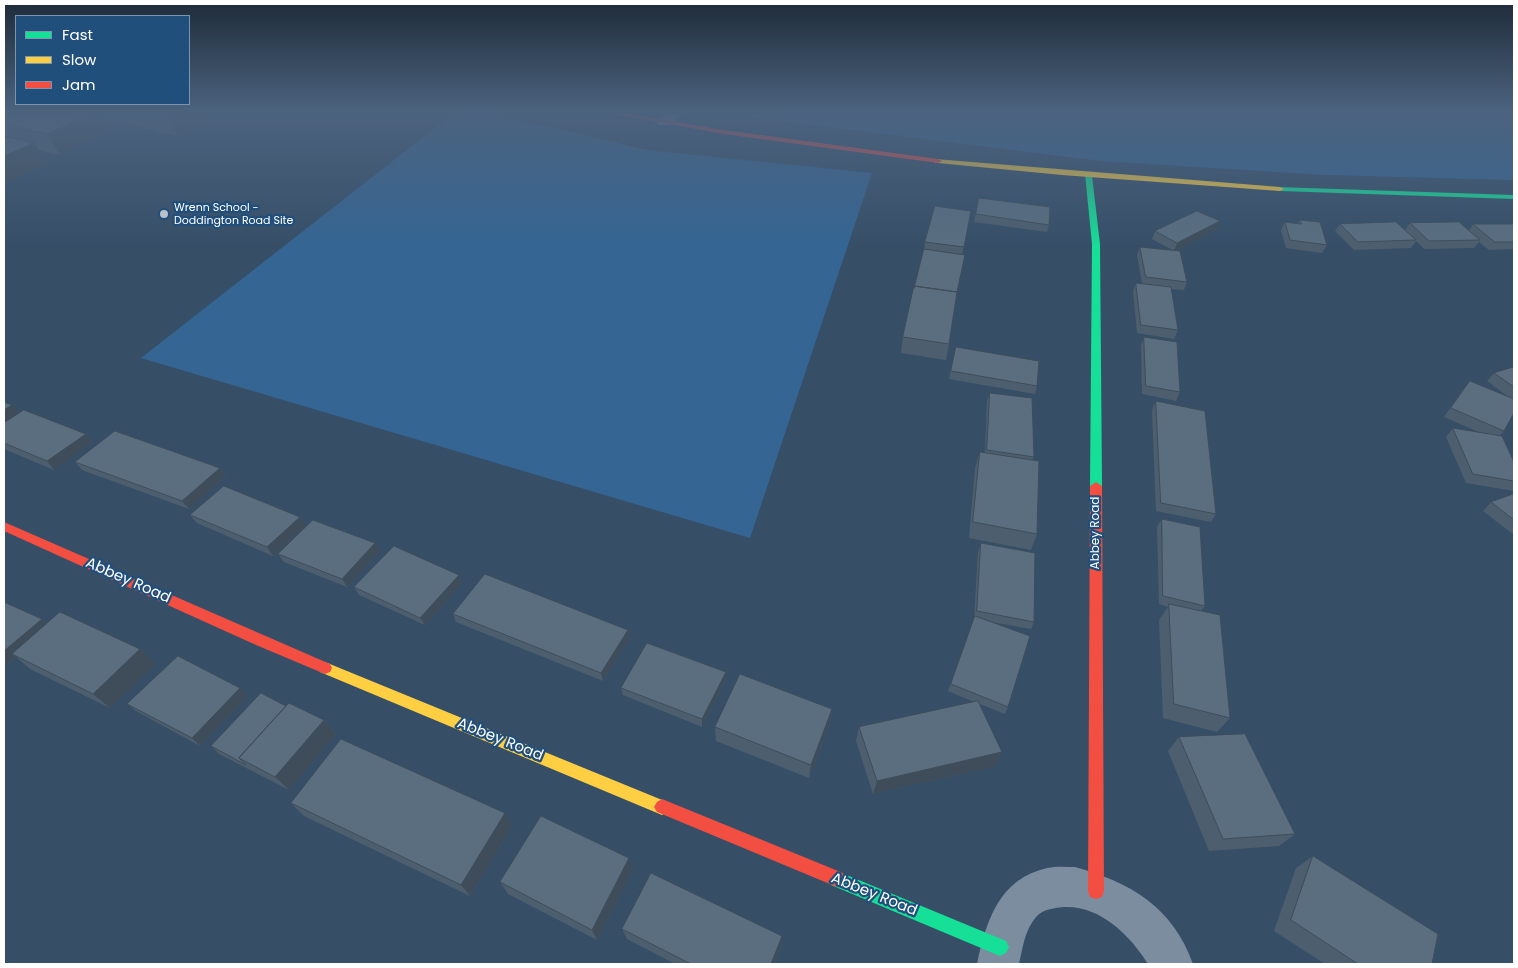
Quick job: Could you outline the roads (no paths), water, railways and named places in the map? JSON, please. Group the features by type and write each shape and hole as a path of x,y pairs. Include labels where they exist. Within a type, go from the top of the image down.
{"street":[{"path":"919,158 1010,169 1284,191 1514,196"},
{"name":"Abbey Road","path":"1088,176 1096,244 1096,891"},
{"name":"Abbey Road","path":"4,526 261,641 999,956 1006,924 1017,907 1033,894 1052,887 1074,886 1096,891 1116,900 1135,914 1152,932 1172,964"}],"place":[{"name":"Wrenn School - Doddington Road Site","path":"164,214"}]}
